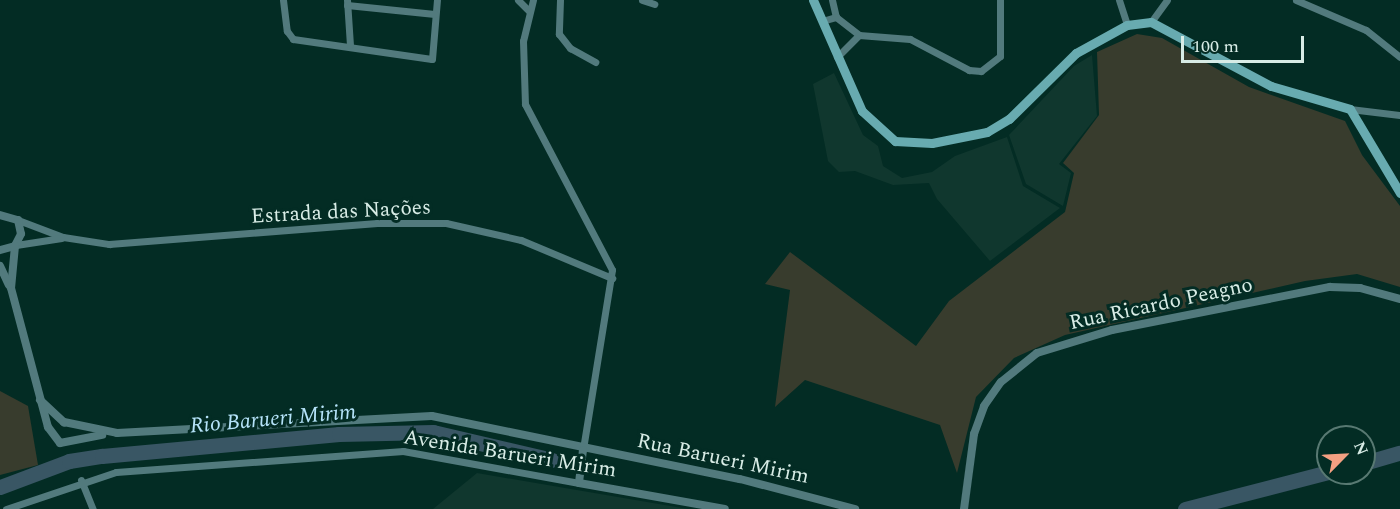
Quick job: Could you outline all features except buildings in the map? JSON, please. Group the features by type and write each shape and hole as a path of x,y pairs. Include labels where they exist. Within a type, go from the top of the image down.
{"main road":[{"path":"813,0 862,111 875,127 902,143 932,143 969,137 1000,125 1076,53 1127,25 1151,22 1271,86 1350,109 1400,193"},
{"path":"1382,166 1400,184"}],"street":[{"path":"283,0 287,31 293,39 350,45 432,59 437,0"},
{"path":"518,0 529,11"},
{"path":"533,0 523,41 525,104 562,181 611,260 612,278 579,483"},
{"path":"560,0 559,34 570,48 595,62"},
{"path":"642,0 654,4"},
{"path":"832,0 836,17 859,35 910,39 969,70 981,71 1000,56 1000,0"},
{"path":"1151,22 1167,0"},
{"path":"1296,0 1366,30 1400,57"},
{"path":"350,45 347,2 435,14"},
{"path":"1118,3 1127,25"},
{"path":"822,21 836,17"},
{"path":"837,57 859,35"},
{"path":"1350,109 1400,115"},
{"path":"1,214 18,220 21,234 15,245 11,288"},
{"name":"Estrada das Nações","path":"18,220 63,237 109,244 377,223 446,223 521,240 612,278"},
{"name":"Estrada das Nações","path":"15,245 63,237"},
{"path":"0,250 15,245"},
{"path":"0,266 11,288 40,400"},
{"name":"Rua Ricardo Peagno","path":"964,509 974,434 984,406 1001,382 1037,353 1112,330 1330,287 1360,288 1400,299"},
{"name":"Avenida Barueri Mirim","path":"40,400 48,427 60,443 117,433 416,415 583,450"},
{"name":"Avenida Barueri Mirim","path":"40,400 64,422 117,433"},
{"name":"Rua Barueri Mirim","path":"583,450 740,479 855,509"},
{"name":"Avenida Barueri Mirim","path":"6,509 81,480 151,468 403,452 725,509"},
{"path":"81,480 93,509"}],"shaded area":[{"path":"1137,34 1162,38 1249,87 1345,121 1362,155 1400,206 1400,287 1357,274 1305,281 1065,335 1014,358 976,397 957,473 940,425 805,380 775,407 790,290 765,284 790,252 916,346 949,301 1065,212 1074,173 1063,163 1099,115 1097,52"},
{"path":"1092,55 1097,116 1059,164 1071,173 1063,206 1026,184 1009,135 1074,66"},
{"path":"834,73 863,135 878,146 883,166 902,178 932,172 955,156 1007,137 1023,186 1060,208 990,261 937,199 929,183 893,185 855,171 839,172 828,161 813,84"},
{"path":"0,391 28,406 38,465 0,475"},
{"path":"477,473 688,509 433,509"}],"waterway":[{"name":"Rio Barueri Mirim","path":"0,487 69,461 339,434 433,432 552,460"},
{"name":"Rio Barueri Mirim","path":"1376,460 1400,453"},
{"name":"Rio Barueri Mirim","path":"1185,509 1316,475"}]}
